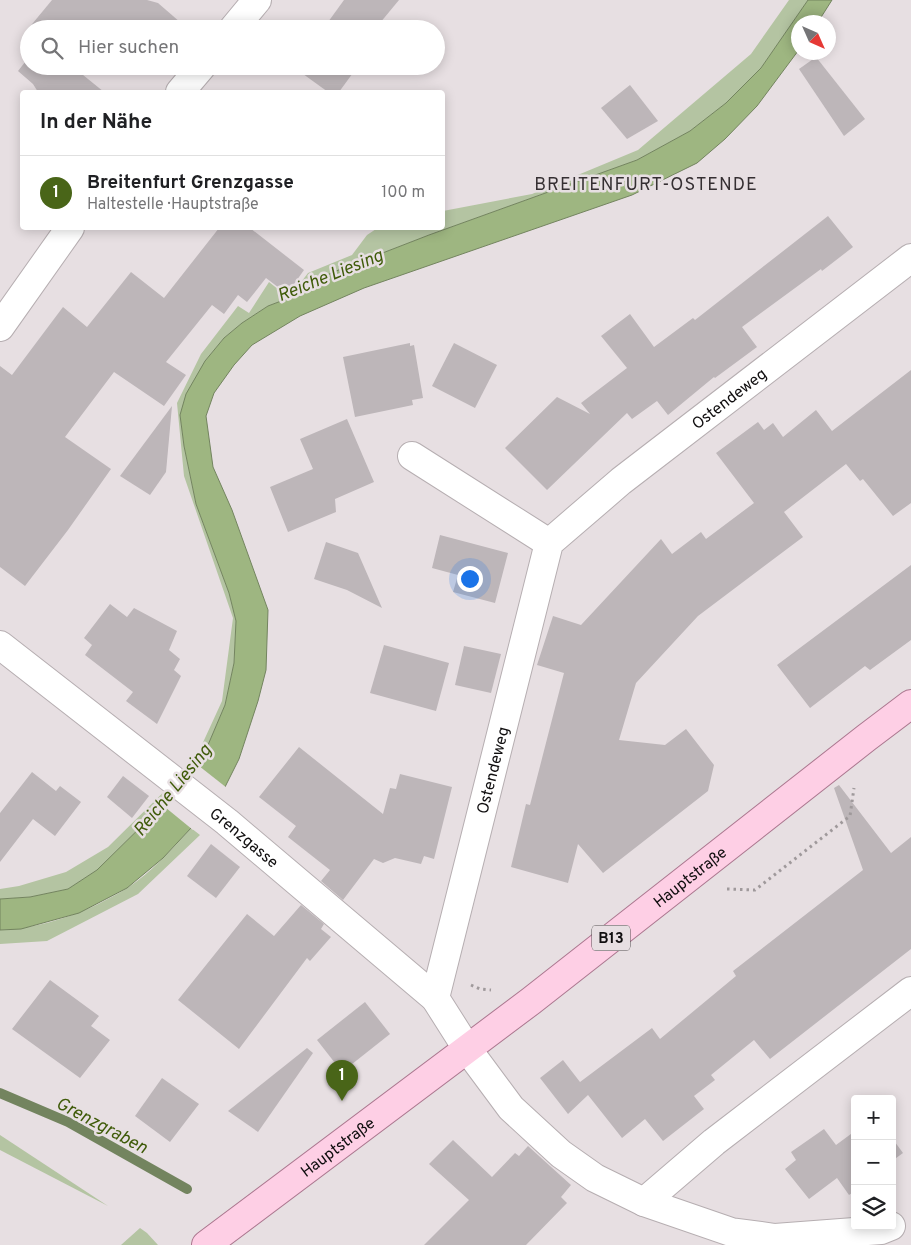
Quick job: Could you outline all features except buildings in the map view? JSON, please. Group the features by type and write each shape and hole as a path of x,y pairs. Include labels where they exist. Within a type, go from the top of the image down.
{"main road":[{"name":"Hauptstraße","path":"206,1245 468,1050 911,704"}],"street":[{"path":"240,20 257,0"},
{"path":"182,90 194,75"},
{"path":"0,327 69,230"},
{"name":"Ostendeweg","path":"435,998 549,543 621,481 911,258"},
{"path":"412,456 549,543"},
{"name":"Grenzgasse","path":"0,645 227,822 435,998 468,1050"},
{"path":"644,1202 714,1142 911,991"},
{"path":"468,1050 511,1108 561,1154 595,1178 644,1202 730,1232 775,1238 881,1230"},
{"path":"896,1225 911,1219"}],"path":[{"path":"720,895 727,889 755,890 850,816 854,788"},
{"path":"435,998 465,981 480,989 497,990"}],"shaded area":[{"path":"789,0 808,0 798,15 791,15 791,25 761,68 726,103 690,131 637,160 445,229 445,211 532,194 638,150 751,54"},
{"path":"374,230 443,230 331,273 289,298 308,273 352,255 367,235"},
{"path":"269,282 289,298 268,306 242,323 224,338 205,361 180,415 184,446 196,504 229,593 236,621 234,663 225,705 205,752 158,810 97,870 68,889 30,897 0,899 0,889 19,886 66,872 108,847 194,762 222,701 233,618 184,476 177,403 201,354 238,306 249,313"},
{"path":"191,828 200,835 138,894 47,941 0,944 0,930 33,926 66,917 112,897 127,888 153,868"},
{"path":"0,1135 108,1206 0,1150"},
{"path":"140,1228 158,1245 121,1245"}],"water":[{"path":"808,0 832,0 822,15 798,15"},
{"name":"Reiche Liesing","path":"791,25 791,60 757,106 725,139 697,163 632,195 364,288 300,316 252,345 234,365 214,393 206,416 213,467 232,510 268,610 266,670 239,759 225,787 191,828 163,858 127,888 79,913 21,929 0,930 0,899 30,897 68,889 97,870 158,810 205,752 225,705 234,663 236,621 229,593 196,504 184,446 180,415 186,394 205,361 224,338 242,323 268,306 289,298 331,273 429,235 637,160 690,131 726,103 761,68"}],"pier":[{"path":"194,762 227,788 193,830 160,803"}],"waterway":[{"name":"Grenzgraben","path":"0,1093 68,1122 187,1189"}],"place":[{"name":"Breitenfurt Grenzgasse","path":"342,1101"}],"district":[{"name":"BREITENFURT-OSTENDE","path":"646,184"}]}
